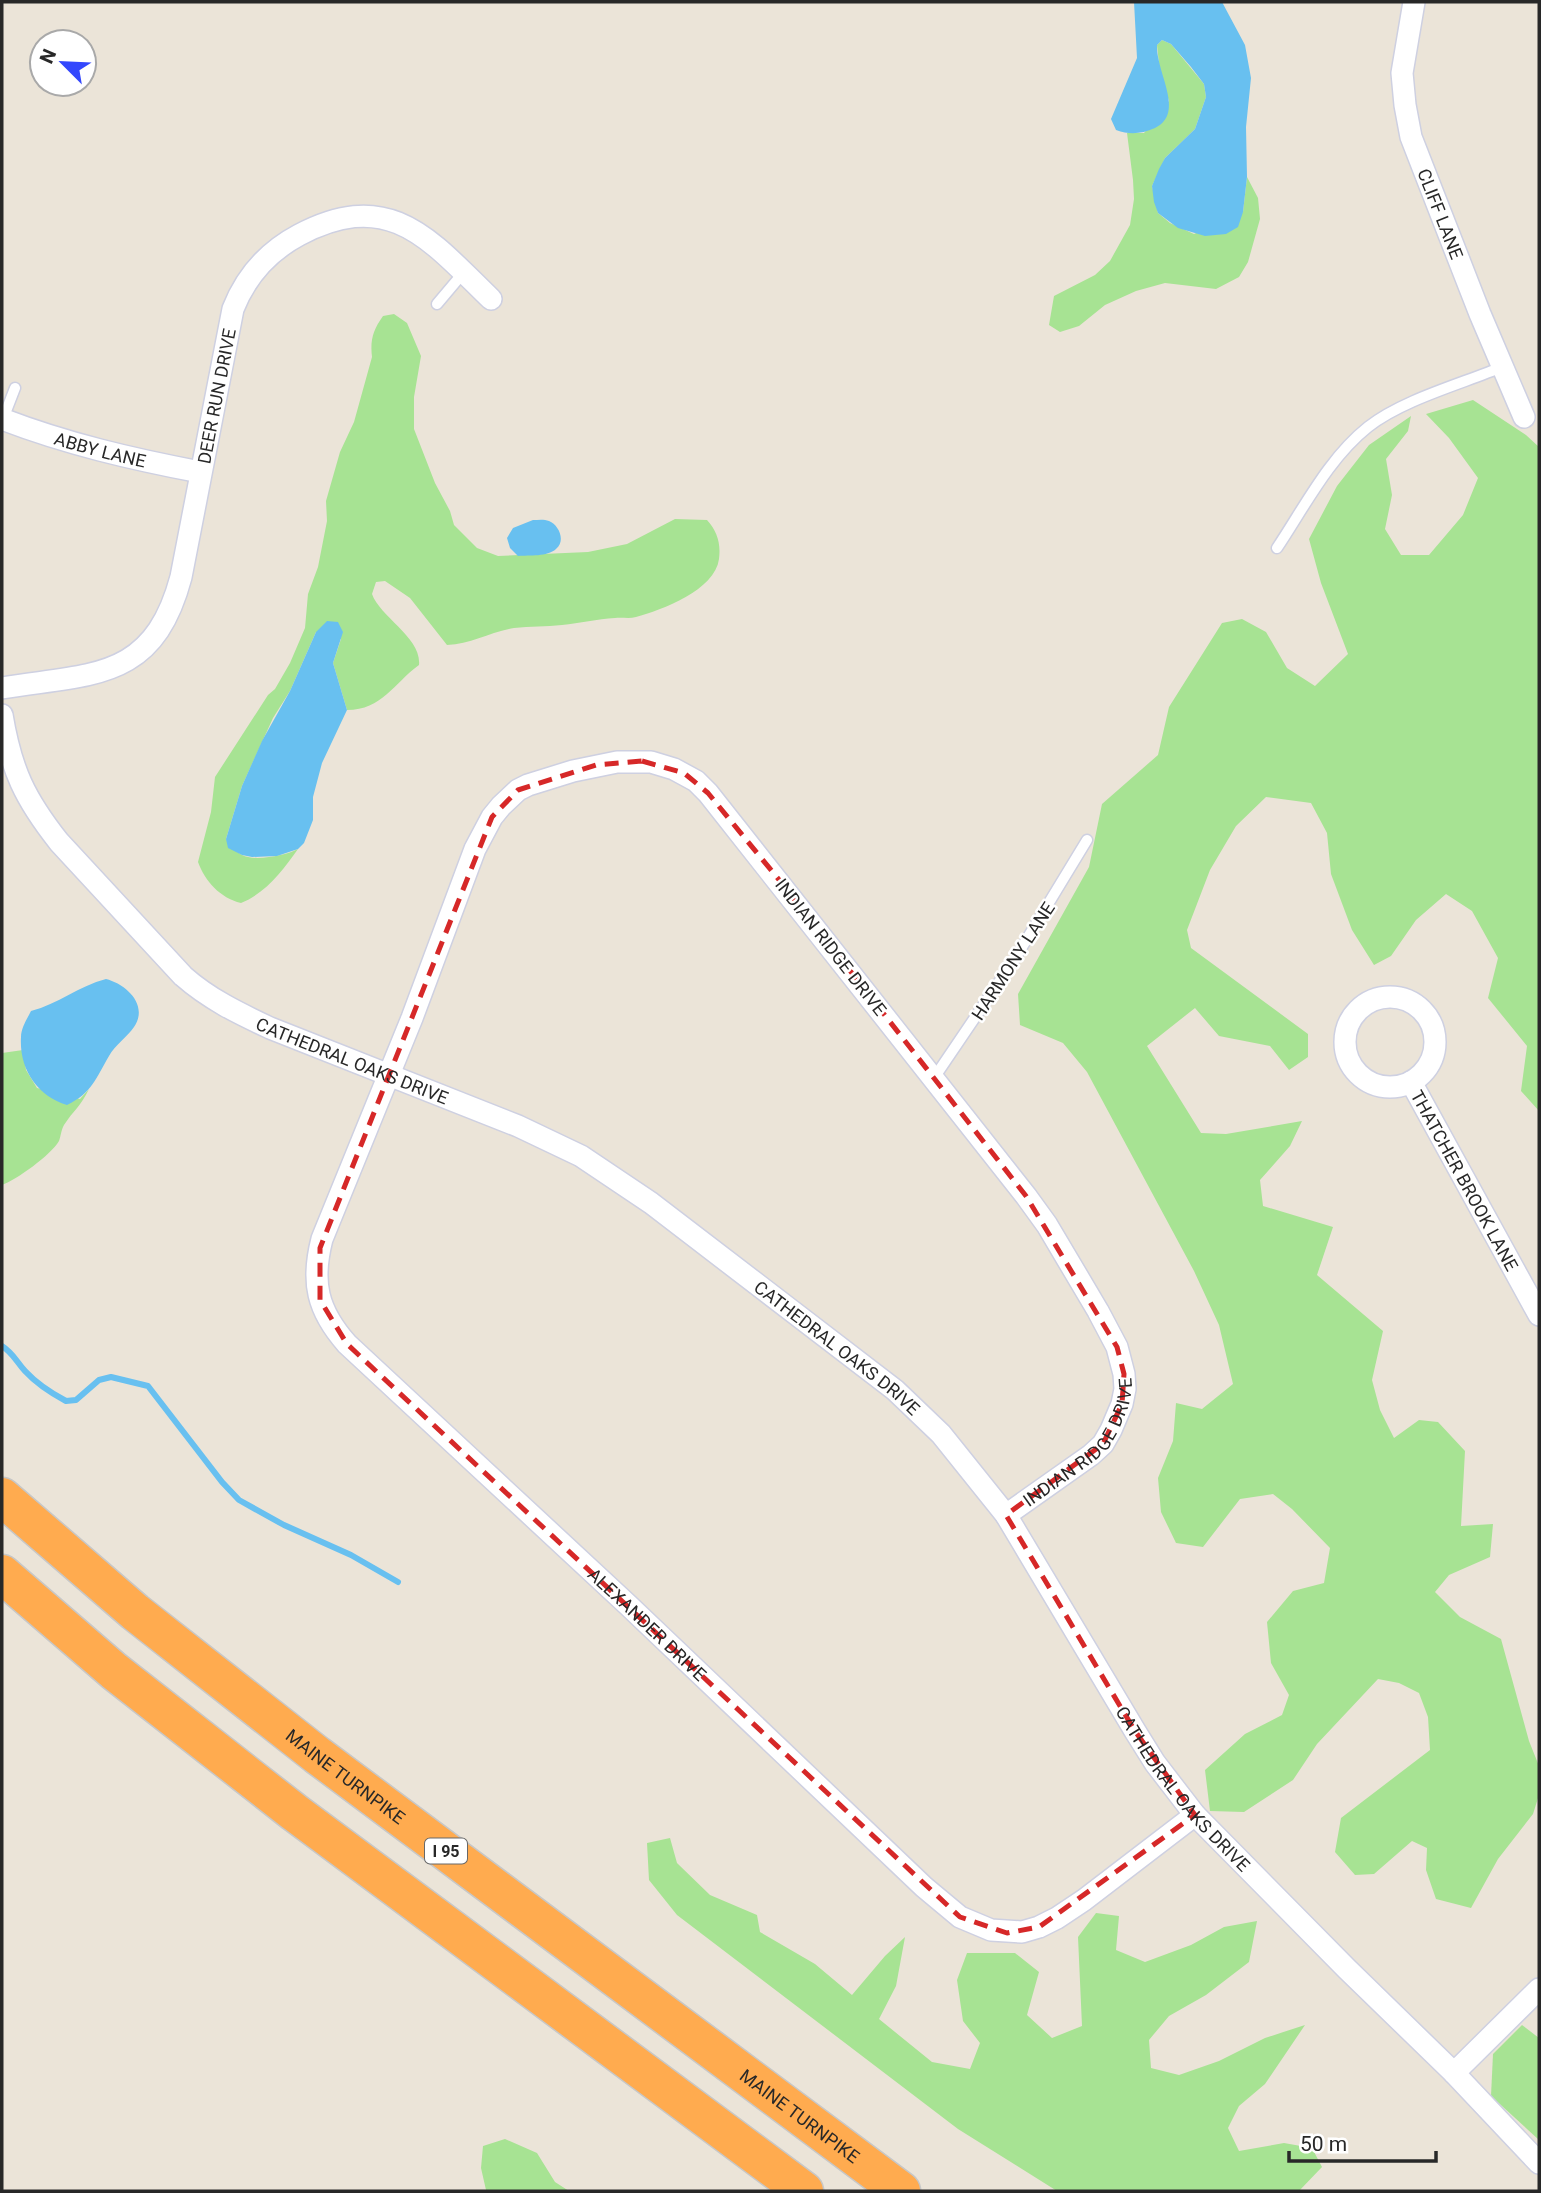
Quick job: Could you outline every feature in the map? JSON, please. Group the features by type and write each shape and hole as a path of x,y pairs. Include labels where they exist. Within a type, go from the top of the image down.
{"highway":[{"name":"MAINE TURNPIKE","path":"2,1497 135,1612 317,1755 901,2191"},
{"path":"2,1574 114,1671 294,1812 804,2191"}],"street":[{"name":"CLIFF LANE","path":"1414,2 1402,74 1411,137 1524,417"},
{"name":"DEER RUN DRIVE","path":"2,688 106,672 144,647 163,626 175,601 233,309 252,272 277,249 306,231 330,221 354,215 370,215 398,222 420,234 491,299"},
{"name":"ABBY LANE","path":"2,419 77,446 200,472"},
{"name":"CATHEDRAL OAKS DRIVE","path":"2,715 14,767 30,804 59,842 199,990 233,1011 270,1028 518,1126 608,1173 895,1390 941,1434 1006,1515 1155,1763 1195,1815 1454,2073 1539,2163"},
{"name":"INDIAN RIDGE DRIVE","path":"390,1074 475,849 492,817 510,796 528,785 584,768 631,761 651,762 674,769 696,781 934,1078 1047,1225 1111,1335 1124,1374 1122,1404 1103,1444 1006,1515"},
{"name":"THATCHER BROOK LANE","path":"1390,996 1405,998 1418,1006 1428,1017 1436,1038 1434,1053 1423,1073 1411,1082 1397,1087 1375,1084 1362,1077 1349,1060 1345,1038 1349,1024 1357,1011 1368,1002 1390,996"},
{"name":"ALEXANDER DRIVE","path":"390,1074 320,1248 317,1265 318,1291 332,1327 924,1886 960,1917 976,1925 999,1931 1022,1932 1057,1918 1195,1815"},
{"name":"THATCHER BROOK LANE","path":"1411,1082 1539,1315"},
{"path":"1454,2073 1539,1989"}],"lane":[{"path":"437,304 464,272"},
{"path":"1277,548 1336,459 1368,426 1396,410 1502,367"},
{"path":"2,419 15,388"},
{"name":"HARMONY LANE","path":"934,1078 1016,957 1087,840"}],"highlighted area":[{"path":"642,761 684,773 708,793 780,881 1026,1196 1117,1347 1124,1374 1122,1404 1103,1444 1006,1515 1135,1731 1195,1815 1039,1927 1007,1933 960,1917 347,1344 320,1300 320,1248 492,817 518,790 596,765"}],"green space":[{"path":"1162,40 1171,44 1204,84 1206,97 1195,129 1165,158 1152,186 1158,213 1170,223 1194,234 1243,212 1247,177 1258,198 1260,219 1248,262 1239,277 1216,289 1165,283 1136,291 1105,305 1079,326 1060,332 1049,325 1054,296 1095,275 1110,261 1130,225 1134,199 1127,133 1144,133 1169,101 1160,73 1157,45"},
{"path":"394,314 407,323 421,356 414,397 414,429 454,525 477,548 498,556 588,552 627,544 675,519 707,520 717,538 719,559 708,580 698,589 673,604 647,614 556,626 514,628 447,645 410,598 385,581 376,582 372,594 376,603 408,637 418,655 419,665 379,701 359,709 347,710 333,663 341,639 316,632 290,691 273,718 242,786 226,839 242,855 255,858 271,857 298,849 266,887 241,903 233,901 214,888 198,862 211,812 215,777 268,695 275,689 305,628 308,594 318,567 327,521 326,501 340,452 354,422 372,357 375,331 383,316"},
{"path":"1473,400 1526,435 1539,447 1539,1111 1521,1091 1527,1046 1488,998 1498,958 1472,911 1446,894 1416,920 1391,956 1374,965 1352,930 1331,874 1327,833 1311,803 1266,797 1236,826 1210,870 1187,930 1191,948 1308,1034 1308,1057 1289,1070 1270,1046 1219,1036 1195,1008 1147,1046 1201,1133 1226,1134 1302,1121 1290,1146 1260,1180 1263,1206 1333,1227 1317,1275 1383,1331 1372,1380 1380,1410 1394,1438 1419,1420 1438,1422 1465,1451 1461,1526 1493,1524 1490,1557 1449,1575 1435,1592 1460,1617 1501,1639 1529,1741 1539,1766 1539,1795 1533,1814 1498,1859 1471,1908 1436,1899 1426,1870 1427,1848 1412,1841 1374,1874 1355,1875 1335,1852 1341,1818 1430,1750 1428,1717 1419,1693 1399,1683 1378,1679 1317,1744 1293,1780 1244,1812 1210,1811 1205,1770 1245,1734 1282,1715 1289,1695 1271,1663 1267,1622 1293,1591 1324,1583 1330,1548 1292,1509 1273,1494 1240,1499 1203,1547 1176,1543 1161,1512 1158,1478 1173,1441 1176,1403 1202,1409 1233,1384 1219,1325 1194,1271 1087,1072 1063,1043 1020,1025 1018,994 1089,867 1102,804 1158,755 1169,707 1222,623 1242,619 1266,632 1287,668 1315,686 1348,654 1321,583 1309,539 1337,486 1369,445 1411,416 1408,431 1386,459 1392,495 1385,529 1401,555 1429,555 1463,515 1478,478 1449,438 1426,414"},
{"path":"23,1050 26,1070 37,1088 80,1099 89,1089 64,1125 55,1147 33,1166 2,1185 2,1053"},
{"path":"670,1838 677,1863 710,1895 757,1915 760,1932 815,1964 852,1995 905,1937 896,1986 879,2019 932,2062 970,2069 980,2043 963,2021 957,1980 967,1953 1015,1953 1039,1972 1027,2015 1052,2038 1082,2026 1078,1937 1096,1913 1119,1916 1116,1950 1145,1962 1191,1945 1224,1927 1257,1921 1249,1962 1206,1995 1169,2016 1149,2040 1151,2068 1179,2075 1219,2061 1265,2038 1305,2025 1265,2084 1239,2106 1228,2128 1239,2151 1284,2143 1312,2148 1322,2167 1299,2191 1057,2191 958,2129 677,1915 649,1880 647,1843"},
{"path":"1522,2025 1539,2038 1539,2140 1491,2096 1493,2054"},
{"path":"505,2139 537,2153 555,2182 569,2191 486,2190 481,2168 483,2146"}],"water":[{"path":"1134,2 1222,2 1245,45 1251,78 1246,127 1247,177 1243,212 1238,227 1226,234 1205,236 1178,228 1158,213 1154,202 1152,186 1159,169 1165,158 1195,129 1206,97 1204,84 1171,44 1162,40 1157,45 1169,103 1164,121 1150,130 1131,133 1116,130 1111,119 1137,58"},
{"path":"533,520 553,523 560,534 561,542 556,549 548,553 518,556 510,548 507,538 513,528"},
{"path":"327,621 338,622 343,632 333,663 347,710 322,763 313,797 313,820 304,843 298,849 277,856 242,855 228,848 226,839 242,786 262,741 290,691 316,632"},
{"path":"106,979 121,986 133,997 139,1011 138,1019 112,1052 88,1090 67,1105 47,1095 32,1080 23,1060 22,1030 31,1011"}],"waterway":[{"path":"2,1346 34,1380 66,1401 76,1400 99,1380 111,1377 148,1386 239,1500 284,1525 351,1555 398,1582"}]}
